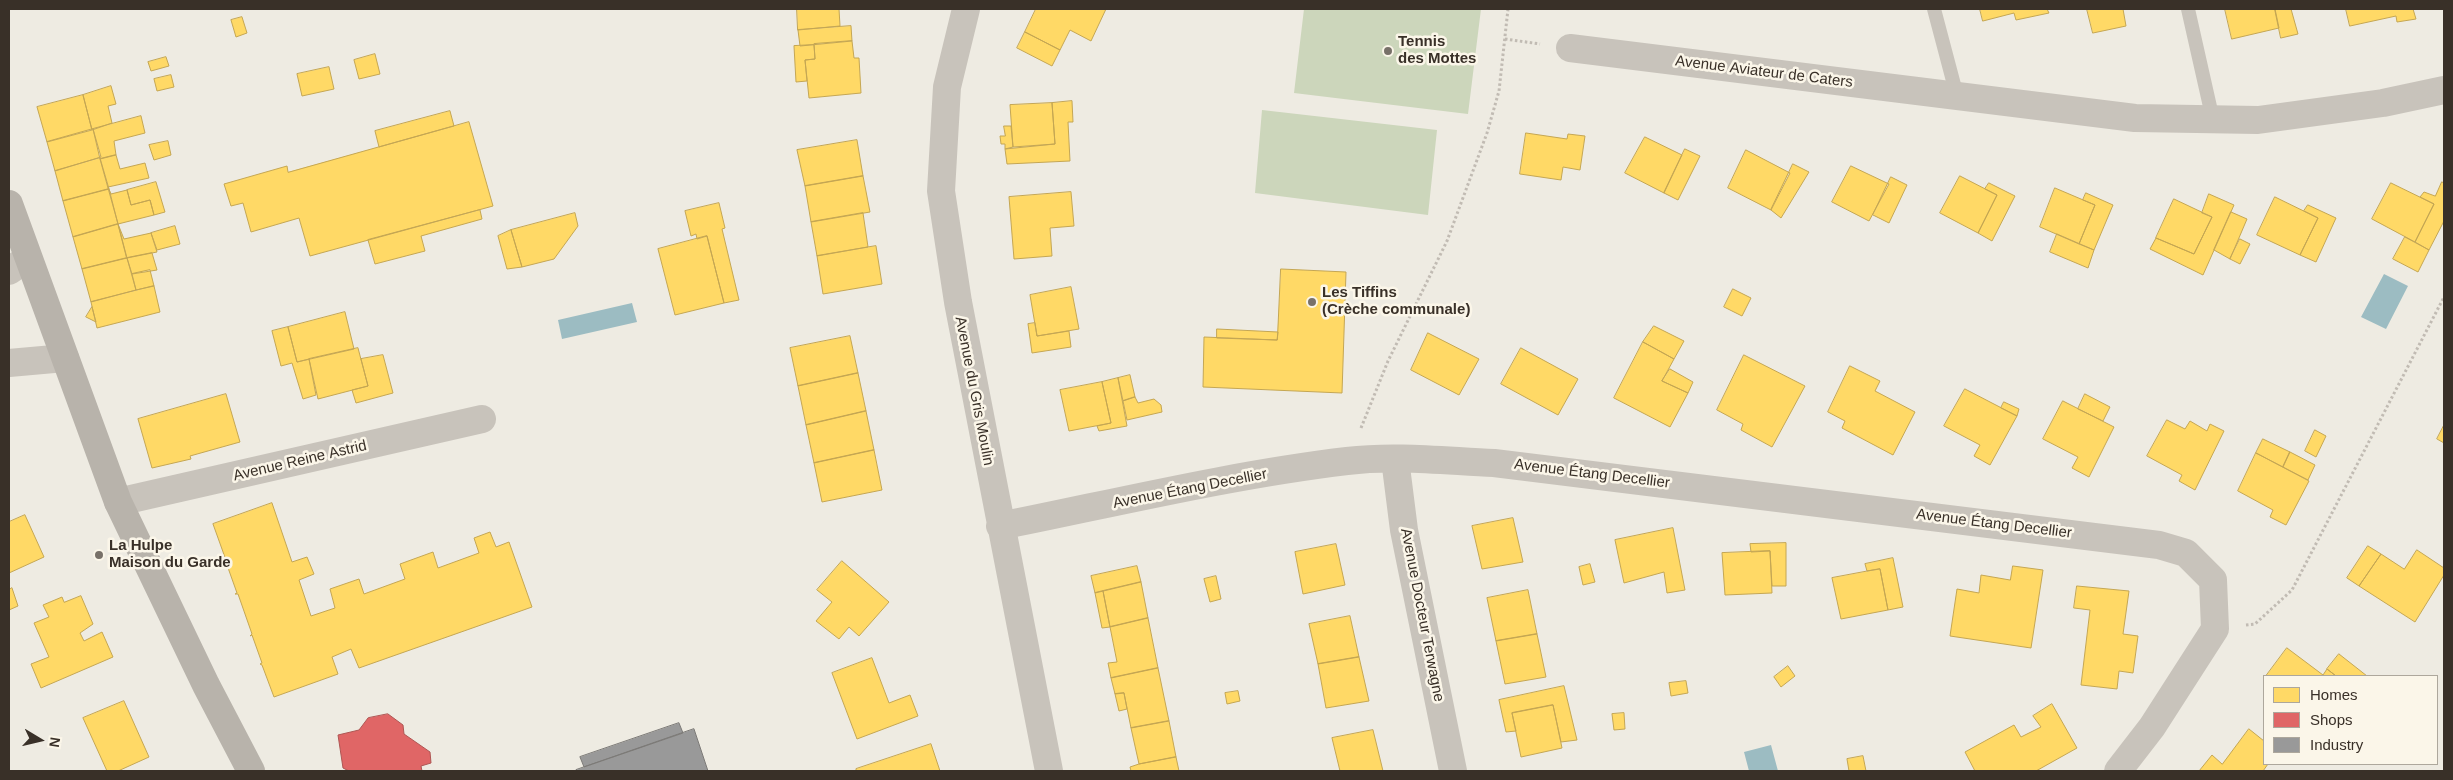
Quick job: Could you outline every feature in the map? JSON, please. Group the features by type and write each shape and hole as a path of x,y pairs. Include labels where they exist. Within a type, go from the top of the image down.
{"main road":[{"path":"9,204 18,264 64,358 118,502 206,684 251,771"}],"street":[{"name":"Avenue du Gris Moulin","path":"966,9 947,87 941,191 958,302 1049,771"},
{"name":"Avenue Aviateur de Caters","path":"1570,48 2135,118 2258,120 2321,113 2444,90"},
{"path":"9,363 64,358"},
{"name":"Avenue Reine Astrid","path":"118,502 482,419"},
{"name":"Avenue Étang Decellier","path":"1000,526 1241,479 1348,461 1395,459 1494,463 2159,545 2186,553 2214,580 2215,629"},
{"name":"Avenue Docteur Terwagne","path":"1395,459 1404,530 1453,771"},
{"path":"2118,771 2152,727 2215,629"}],"lane":[{"path":"1934,9 1957,96"},
{"path":"2188,9 2213,120"}],"path":[{"path":"1348,461 1388,361 1447,241 1487,133 1499,91 1508,9"},
{"path":"2215,629 2255,624 2292,590 2444,297"}],"green space":[{"name":"Tennis des Mottes","path":"1304,9 1481,9 1468,114 1294,93"},
{"path":"1262,110 1437,130 1428,215 1255,193"}],"water":[{"path":"2384,274 2408,286 2386,329 2361,317"},
{"path":"632,303 637,322 562,339 558,320"},
{"path":"1771,745 1778,771 1749,771 1744,752"}],"building: Homes":[{"path":"797,9 839,9 840,26 798,30"},
{"path":"1036,9 1106,9 1091,41 1070,30 1060,50 1025,32"},
{"path":"1980,9 2047,9 2049,13 2016,20 2014,13 1983,21"},
{"path":"2087,9 2123,9 2126,26 2093,33"},
{"path":"2225,9 2275,9 2279,28 2232,39"},
{"path":"2275,9 2291,9 2298,34 2281,38"},
{"path":"2346,9 2413,9 2416,19 2397,22 2396,16 2350,26"},
{"path":"242,17 247,33 236,37 231,20"},
{"path":"851,26 852,41 800,46 798,30"},
{"path":"1025,32 1060,50 1052,66 1017,48"},
{"path":"852,41 854,58 859,58 861,93 809,98 805,60 815,59 814,44"},
{"path":"814,45 815,59 805,60 807,81 796,82 794,46"},
{"path":"375,54 380,74 359,79 354,60"},
{"path":"166,57 169,66 151,71 148,62"},
{"path":"329,67 334,89 302,96 297,74"},
{"path":"171,75 174,87 157,91 154,79"},
{"path":"111,86 116,104 108,106 112,123 92,130 83,95"},
{"path":"83,95 92,130 47,142 37,107"},
{"path":"1072,101 1073,122 1068,122 1070,161 1007,164 1005,149 1055,144 1052,103"},
{"path":"1052,103 1055,144 1013,147 1010,105"},
{"path":"450,111 454,126 379,147 375,131"},
{"path":"141,116 145,133 114,141 116,155 100,159 93,129"},
{"path":"469,122 493,206 310,256 299,218 251,232 243,203 231,206 224,184 287,166 288,172"},
{"path":"1004,126 1011,126 1013,147 1005,149 1005,144 1001,144 1000,136 1005,136"},
{"path":"93,129 101,157 55,171 47,142"},
{"path":"1526,133 1567,139 1568,134 1585,136 1580,170 1563,167 1561,180 1520,174"},
{"path":"1645,137 1682,155 1664,193 1625,173"},
{"path":"857,140 863,176 805,186 797,150"},
{"path":"168,141 171,155 154,160 149,145"},
{"path":"1685,149 1700,156 1678,200 1664,193"},
{"path":"1746,150 1790,173 1771,210 1728,188"},
{"path":"116,155 120,169 145,163 149,178 108,187 111,194 127,190 131,205 150,200 154,215 118,224 100,159"},
{"path":"100,158 109,189 63,201 55,171"},
{"path":"1793,164 1809,172 1781,218 1771,210"},
{"path":"1851,166 1889,184 1869,221 1832,202"},
{"path":"863,176 870,212 811,222 805,186"},
{"path":"1960,176 1997,195 1978,233 1940,213"},
{"path":"1891,177 1907,185 1889,223 1873,215"},
{"path":"156,182 165,212 154,215 150,200 131,205 127,190"},
{"path":"2442,182 2444,183 2444,221 2429,250 2415,242 2434,204 2420,197 2424,192 2435,196"},
{"path":"1989,183 2015,196 1992,241 1978,233 1997,195 1985,189"},
{"path":"2391,183 2434,204 2415,242 2372,219"},
{"path":"2055,188 2095,205 2079,244 2040,227"},
{"path":"109,189 118,224 73,237 63,201"},
{"path":"1071,192 1074,226 1050,228 1052,256 1014,259 1009,197"},
{"path":"2086,193 2113,205 2094,250 2079,244 2095,205 2083,200"},
{"path":"2209,194 2234,205 2203,275 2150,249 2156,238 2194,254 2212,217 2202,213"},
{"path":"2275,197 2318,218 2300,255 2257,235"},
{"path":"2174,199 2212,217 2194,254 2156,238"},
{"path":"719,203 725,228 722,229 739,300 724,303 707,236 697,239 696,234 691,236 685,211"},
{"path":"2308,205 2336,218 2316,262 2300,255 2318,218 2304,211"},
{"path":"480,210 482,219 421,236 425,251 375,264 368,240"},
{"path":"2231,212 2247,219 2230,259 2214,250"},
{"path":"575,213 578,226 554,259 522,267 511,230"},
{"path":"863,213 868,247 817,256 811,222"},
{"path":"118,224 124,239 151,233 157,252 127,258"},
{"path":"118,224 127,258 82,269 73,237"},
{"path":"175,226 180,244 157,250 151,233"},
{"path":"511,230 522,267 507,269 498,236"},
{"path":"2057,234 2094,250 2088,268 2050,252"},
{"path":"707,236 724,303 675,315 658,249"},
{"path":"2405,237 2429,250 2418,272 2393,259"},
{"path":"2240,239 2250,244 2240,264 2230,259"},
{"path":"876,246 882,284 823,294 817,256"},
{"path":"152,253 157,270 132,274 127,258"},
{"path":"127,258 136,290 91,302 82,269"},
{"name":"Les Tiffins (Crèche communale)","path":"1281,269 1346,272 1342,393 1203,387 1204,337 1277,340"},
{"path":"150,270 154,286 136,290 132,274"},
{"path":"154,286 160,312 97,328 91,302"},
{"path":"1071,287 1079,329 1037,336 1030,295"},
{"path":"1733,289 1751,298 1742,316 1724,307"},
{"path":"92,307 96,322 86,317"},
{"path":"345,312 354,349 297,362 288,327"},
{"path":"1035,323 1037,336 1069,331 1071,347 1032,353 1028,324"},
{"path":"1654,326 1684,341 1674,359 1643,342"},
{"path":"288,327 297,362 309,359 316,395 303,399 292,363 281,366 272,331"},
{"path":"1217,329 1278,332 1277,340 1217,338"},
{"path":"1428,333 1479,359 1459,395 1411,370"},
{"path":"850,336 858,373 798,386 790,348"},
{"path":"1643,342 1674,359 1662,381 1688,393 1670,427 1614,398"},
{"path":"358,348 368,386 318,399 309,359"},
{"path":"1521,348 1578,379 1558,415 1501,384"},
{"path":"383,355 393,393 356,403 352,390 368,386 361,359"},
{"path":"1744,355 1805,386 1772,447 1741,430 1743,424 1717,410"},
{"path":"1850,366 1880,381 1875,391 1915,412 1893,455 1842,428 1845,421 1828,412"},
{"path":"1670,369 1693,382 1688,393 1662,381"},
{"path":"858,373 866,411 806,425 798,386"},
{"path":"1130,375 1135,397 1123,401 1118,378"},
{"path":"1118,378 1127,426 1099,431 1097,426 1111,423 1102,382"},
{"path":"1102,382 1111,423 1069,431 1060,390"},
{"path":"1965,389 2017,416 1990,465 1974,456 1980,445 1944,426"},
{"path":"226,394 240,442 190,456 191,459 152,468 138,419"},
{"path":"2085,394 2110,407 2103,421 2078,409"},
{"path":"1135,397 1138,403 1154,399 1161,405 1162,412 1127,420 1123,401"},
{"path":"2063,401 2114,427 2089,477 2072,468 2078,457 2043,439"},
{"path":"2004,402 2019,409 2017,416 2001,408"},
{"path":"866,411 874,450 814,463 806,425"},
{"path":"2167,420 2185,429 2190,421 2207,431 2210,424 2224,431 2195,490 2179,481 2182,475 2147,456"},
{"path":"2444,425 2444,443 2437,439"},
{"path":"2315,430 2326,436 2316,457 2305,451"},
{"path":"2263,439 2290,452 2283,467 2256,453"},
{"path":"874,450 882,490 822,502 814,463"},
{"path":"2290,452 2315,465 2308,480 2283,467"},
{"path":"2256,453 2309,481 2286,525 2270,517 2273,510 2238,491"},
{"path":"272,503 292,562 307,557 314,574 299,580 311,616 335,608 330,589 359,579 364,594 405,579 400,564 433,552 438,568 479,553 474,538 490,532 496,547 509,542 532,607 359,668 351,649 332,657 338,674 274,697 260,664 262,663 252,635 250,636 252,634 238,594 235,594 237,593 227,565 224,564 227,563 213,524"},
{"path":"25,515 44,557 9,573 9,522"},
{"path":"1513,518 1523,562 1482,569 1472,526"},
{"path":"1673,528 1685,590 1667,593 1664,572 1624,583 1615,540"},
{"path":"1786,543 1786,586 1772,586 1770,551 1751,552 1750,544"},
{"path":"1336,544 1345,585 1303,594 1295,552"},
{"path":"2368,546 2381,554 2359,586 2347,578"},
{"path":"2417,550 2444,568 2444,575 2415,622 2359,586 2381,554 2404,569"},
{"path":"1770,551 1772,593 1725,595 1722,553"},
{"path":"1893,558 1903,607 1888,610 1880,569 1867,571 1865,564"},
{"path":"842,561 889,602 859,636 849,627 839,639 816,621 832,602 817,590"},
{"path":"1590,564 1595,582 1583,585 1579,567"},
{"path":"1137,566 1141,582 1095,593 1091,576"},
{"path":"2013,566 2043,570 2031,648 1950,636 1957,589 1979,593 1981,575 2010,580"},
{"path":"1880,569 1888,610 1841,619 1832,578"},
{"path":"1216,576 1221,599 1210,602 1204,579"},
{"path":"1141,582 1148,618 1110,627 1103,591"},
{"path":"2077,586 2129,591 2123,634 2138,636 2133,673 2119,671 2117,689 2081,685 2090,610 2074,608"},
{"path":"12,588 18,606 9,610 9,590"},
{"path":"1528,590 1537,634 1496,641 1487,598"},
{"path":"1103,591 1110,627 1102,628 1095,593"},
{"path":"81,596 93,624 80,633 84,641 102,632 113,657 41,688 31,664 49,657 34,623 49,617 43,605 62,597 64,602"},
{"path":"1350,616 1359,657 1318,664 1309,624"},
{"path":"1148,618 1158,668 1111,678 1108,663 1117,662 1110,627"},
{"path":"1537,634 1546,677 1505,684 1496,641"},
{"path":"2287,648 2323,675 2267,675"},
{"path":"2339,654 2366,675 2335,675 2327,669"},
{"path":"1359,657 1369,701 1326,708 1318,664"},
{"path":"872,658 889,703 910,695 918,716 857,739 832,673"},
{"path":"1788,666 1795,676 1781,687 1774,677"},
{"path":"1158,668 1169,721 1131,728 1124,693 1115,694 1111,678"},
{"path":"2327,669 2335,675 2323,675"},
{"path":"1686,681 1688,693 1671,696 1669,683"},
{"path":"1564,686 1577,740 1561,742 1553,705 1512,713 1516,731 1506,732 1499,700"},
{"path":"1238,691 1240,701 1227,704 1225,693"},
{"path":"1124,693 1127,709 1119,711 1115,694"},
{"path":"124,701 149,757 118,771 107,771 83,718"},
{"path":"2052,704 2077,748 2036,771 1975,771 1965,752 2014,725 2021,737 2041,727 2033,716"},
{"path":"1553,705 1562,748 1521,757 1512,713"},
{"path":"1624,713 1625,729 1614,730 1612,714"},
{"path":"1169,721 1176,757 1139,764 1131,728"},
{"path":"2249,729 2263,740 2263,765 2267,765 2263,771 2199,771 2212,755 2222,764"},
{"path":"1373,730 1383,771 1340,771 1332,738"},
{"path":"931,744 940,771 856,771 856,769"},
{"path":"1863,756 1866,771 1849,771 1847,759"},
{"path":"1176,757 1179,771 1131,771 1130,767 1139,764"}],"building: Shops":[{"path":"388,714 403,725 404,734 430,752 431,763 421,766 422,771 349,771 343,768 338,735 359,730 368,718"}],"building: Industry":[{"path":"679,723 683,733 584,767 580,757"},
{"path":"694,729 708,771 576,771 576,770"}],"place":[{"name":"Tennis des Mottes","path":"1388,51"},
{"name":"Les Tiffins (Crèche communale)","path":"1312,302"},
{"name":"La Hulpe Maison du Garde","path":"99,555"}]}
